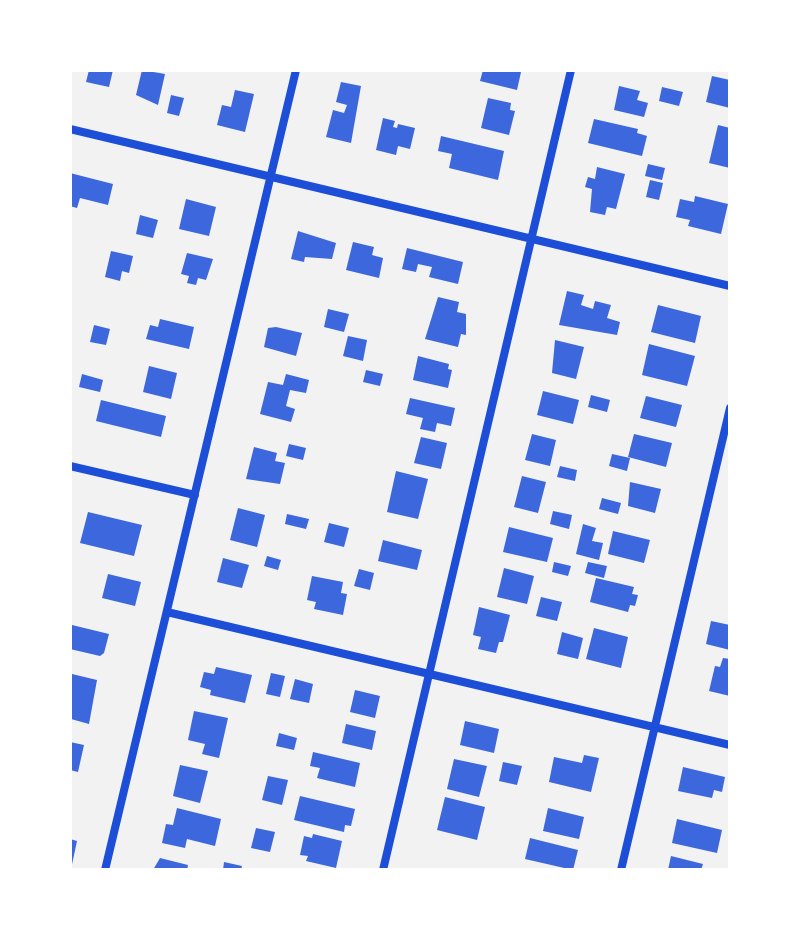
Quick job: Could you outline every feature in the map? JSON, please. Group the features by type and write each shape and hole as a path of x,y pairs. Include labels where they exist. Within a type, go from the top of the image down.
{"street":[{"path":"105,870 296,70"},
{"path":"383,870 571,70"},
{"path":"70,129 730,286"},
{"path":"621,870 730,408"},
{"path":"70,466 195,495"},
{"path":"167,612 730,745"}],"building":[{"path":"89,70 113,70 109,87 86,82"},
{"path":"142,70 165,74 158,105 136,95"},
{"path":"483,70 521,72 517,90 480,81"},
{"path":"712,76 730,80 730,108 706,102"},
{"path":"341,82 361,86 351,143 326,137 333,110 344,113 347,105 336,102"},
{"path":"619,86 640,91 637,100 648,103 644,117 614,110"},
{"path":"662,87 683,92 679,106 659,101"},
{"path":"235,90 254,94 245,132 217,125 222,105 231,107"},
{"path":"171,95 184,98 179,116 167,113"},
{"path":"488,98 511,103 510,110 515,111 509,135 481,128"},
{"path":"383,118 395,121 393,127 397,128 398,124 415,128 410,149 398,146 396,155 376,150"},
{"path":"594,119 638,129 637,133 647,136 642,156 588,143"},
{"path":"718,125 730,128 730,168 709,163"},
{"path":"441,136 504,151 498,180 449,168 452,154 438,151"},
{"path":"648,164 665,168 662,180 645,176"},
{"path":"597,167 625,174 616,209 607,207 605,215 590,212 592,189 585,187 588,177 595,179"},
{"path":"70,173 113,184 108,205 80,198 77,208 70,206"},
{"path":"650,180 663,183 659,200 646,197"},
{"path":"695,196 728,204 721,234 688,226 690,220 676,217 680,199 694,202"},
{"path":"186,199 216,207 209,236 179,229"},
{"path":"140,215 158,220 153,238 136,234"},
{"path":"298,231 336,243 332,259 305,257 304,262 291,259"},
{"path":"353,242 374,247 372,255 383,258 379,278 346,270"},
{"path":"407,248 463,262 458,284 429,277 432,267 418,264 416,272 402,269"},
{"path":"111,251 133,256 129,273 122,271 120,281 105,277"},
{"path":"187,253 213,259 206,280 198,278 196,285 187,283 189,276 181,274"},
{"path":"567,291 584,295 581,305 593,309 595,301 611,305 607,318 620,322 617,335 559,325"},
{"path":"438,297 459,302 457,312 466,314 466,335 461,334 458,347 425,339"},
{"path":"658,305 701,316 695,343 651,332"},
{"path":"328,309 349,314 344,332 324,327"},
{"path":"160,319 194,327 189,349 146,339 150,325 158,327"},
{"path":"94,325 110,329 106,345 90,342"},
{"path":"268,328 302,333 296,356 264,347"},
{"path":"348,336 367,340 363,361 343,356"},
{"path":"555,340 584,347 576,379 552,373"},
{"path":"649,344 695,356 687,386 642,375"},
{"path":"418,356 449,364 448,369 452,370 448,388 413,380"},
{"path":"149,366 177,373 171,399 143,392"},
{"path":"366,370 383,374 380,386 363,382"},
{"path":"82,374 103,380 100,392 79,387"},
{"path":"286,374 309,380 306,393 290,390 286,406 295,409 291,422 260,414 268,382 283,385"},
{"path":"543,391 579,400 573,424 537,415"},
{"path":"591,395 610,400 607,412 588,407"},
{"path":"646,396 682,405 676,427 640,418"},
{"path":"410,398 455,408 451,426 437,423 435,432 420,429 423,418 406,414"},
{"path":"101,400 166,416 161,437 96,421"},
{"path":"532,434 556,440 550,466 525,460"},
{"path":"634,434 672,443 666,467 628,457"},
{"path":"421,437 447,443 441,469 414,463"},
{"path":"289,444 306,448 303,460 286,456"},
{"path":"254,447 277,453 275,461 285,463 280,484 246,479"},
{"path":"612,454 630,458 627,471 609,466"},
{"path":"560,466 577,470 575,481 557,477"},
{"path":"396,471 428,479 418,519 387,512"},
{"path":"522,476 546,482 538,513 514,507"},
{"path":"630,482 661,489 655,513 628,506"},
{"path":"602,498 621,503 618,514 599,509"},
{"path":"238,508 265,515 257,547 230,540"},
{"path":"553,511 572,515 569,529 550,524"},
{"path":"88,512 142,525 134,556 80,543"},
{"path":"287,514 309,519 306,529 285,524"},
{"path":"329,523 349,528 344,547 324,542"},
{"path":"583,524 596,528 592,541 603,543 599,560 576,554"},
{"path":"509,527 553,538 547,562 503,552"},
{"path":"613,531 650,540 644,563 608,554"},
{"path":"383,540 422,550 417,570 378,561"},
{"path":"267,556 281,560 278,570 264,566"},
{"path":"223,558 249,565 242,588 217,582"},
{"path":"554,562 571,566 568,576 552,572"},
{"path":"588,562 607,566 604,578 585,573"},
{"path":"504,568 534,576 527,604 497,597"},
{"path":"359,569 374,573 370,590 354,586"},
{"path":"108,574 141,582 135,606 102,598"},
{"path":"312,576 343,582 341,593 347,594 343,615 314,609 316,602 307,600"},
{"path":"596,578 634,587 632,594 638,595 635,606 630,605 628,612 590,602"},
{"path":"541,597 562,602 557,621 536,616"},
{"path":"479,607 510,615 503,642 499,642 496,653 478,649 481,637 473,635"},
{"path":"711,621 730,625 730,650 706,644"},
{"path":"72,625 109,634 104,653 100,656 70,649"},
{"path":"594,628 628,637 621,668 586,659"},
{"path":"562,632 583,638 578,659 557,654"},
{"path":"723,658 730,659 730,696 709,691 715,666 720,667"},
{"path":"216,667 252,675 245,703 210,695 211,690 200,687 204,672 214,674"},
{"path":"271,673 285,676 280,697 266,694"},
{"path":"72,674 97,680 89,724 71,719"},
{"path":"295,679 313,684 309,703 290,699"},
{"path":"355,690 380,696 375,718 350,712"},
{"path":"194,711 228,718 219,758 202,754 205,744 188,740"},
{"path":"465,721 499,729 494,753 460,745"},
{"path":"346,724 376,731 372,750 342,743"},
{"path":"279,733 297,738 294,750 276,746"},
{"path":"70,742 84,745 78,772 70,770"},
{"path":"313,752 360,763 355,787 317,778 320,768 310,766"},
{"path":"584,755 599,758 591,792 549,782 554,757 582,763"},
{"path":"454,759 487,766 479,797 447,789"},
{"path":"503,762 522,766 517,785 499,781"},
{"path":"180,765 208,771 200,803 173,796"},
{"path":"683,767 725,777 722,792 714,790 712,798 678,791"},
{"path":"268,776 288,780 282,805 262,800"},
{"path":"300,796 355,809 351,826 345,825 344,832 294,820"},
{"path":"445,797 485,807 477,840 437,830"},
{"path":"177,808 221,819 215,846 187,839 185,848 162,843 166,824 173,825"},
{"path":"548,808 584,817 579,839 543,831"},
{"path":"677,819 722,830 717,853 672,843"},
{"path":"256,828 275,832 270,852 251,848"},
{"path":"313,834 342,841 336,868 306,861 308,856 300,855 304,836 312,838"},
{"path":"530,838 578,850 573,870 525,859"},
{"path":"70,839 77,841 71,869 70,869"},
{"path":"671,856 703,864 701,870 668,870"},
{"path":"160,858 188,865 187,870 153,870"},
{"path":"224,862 242,866 241,870 223,870"}]}
